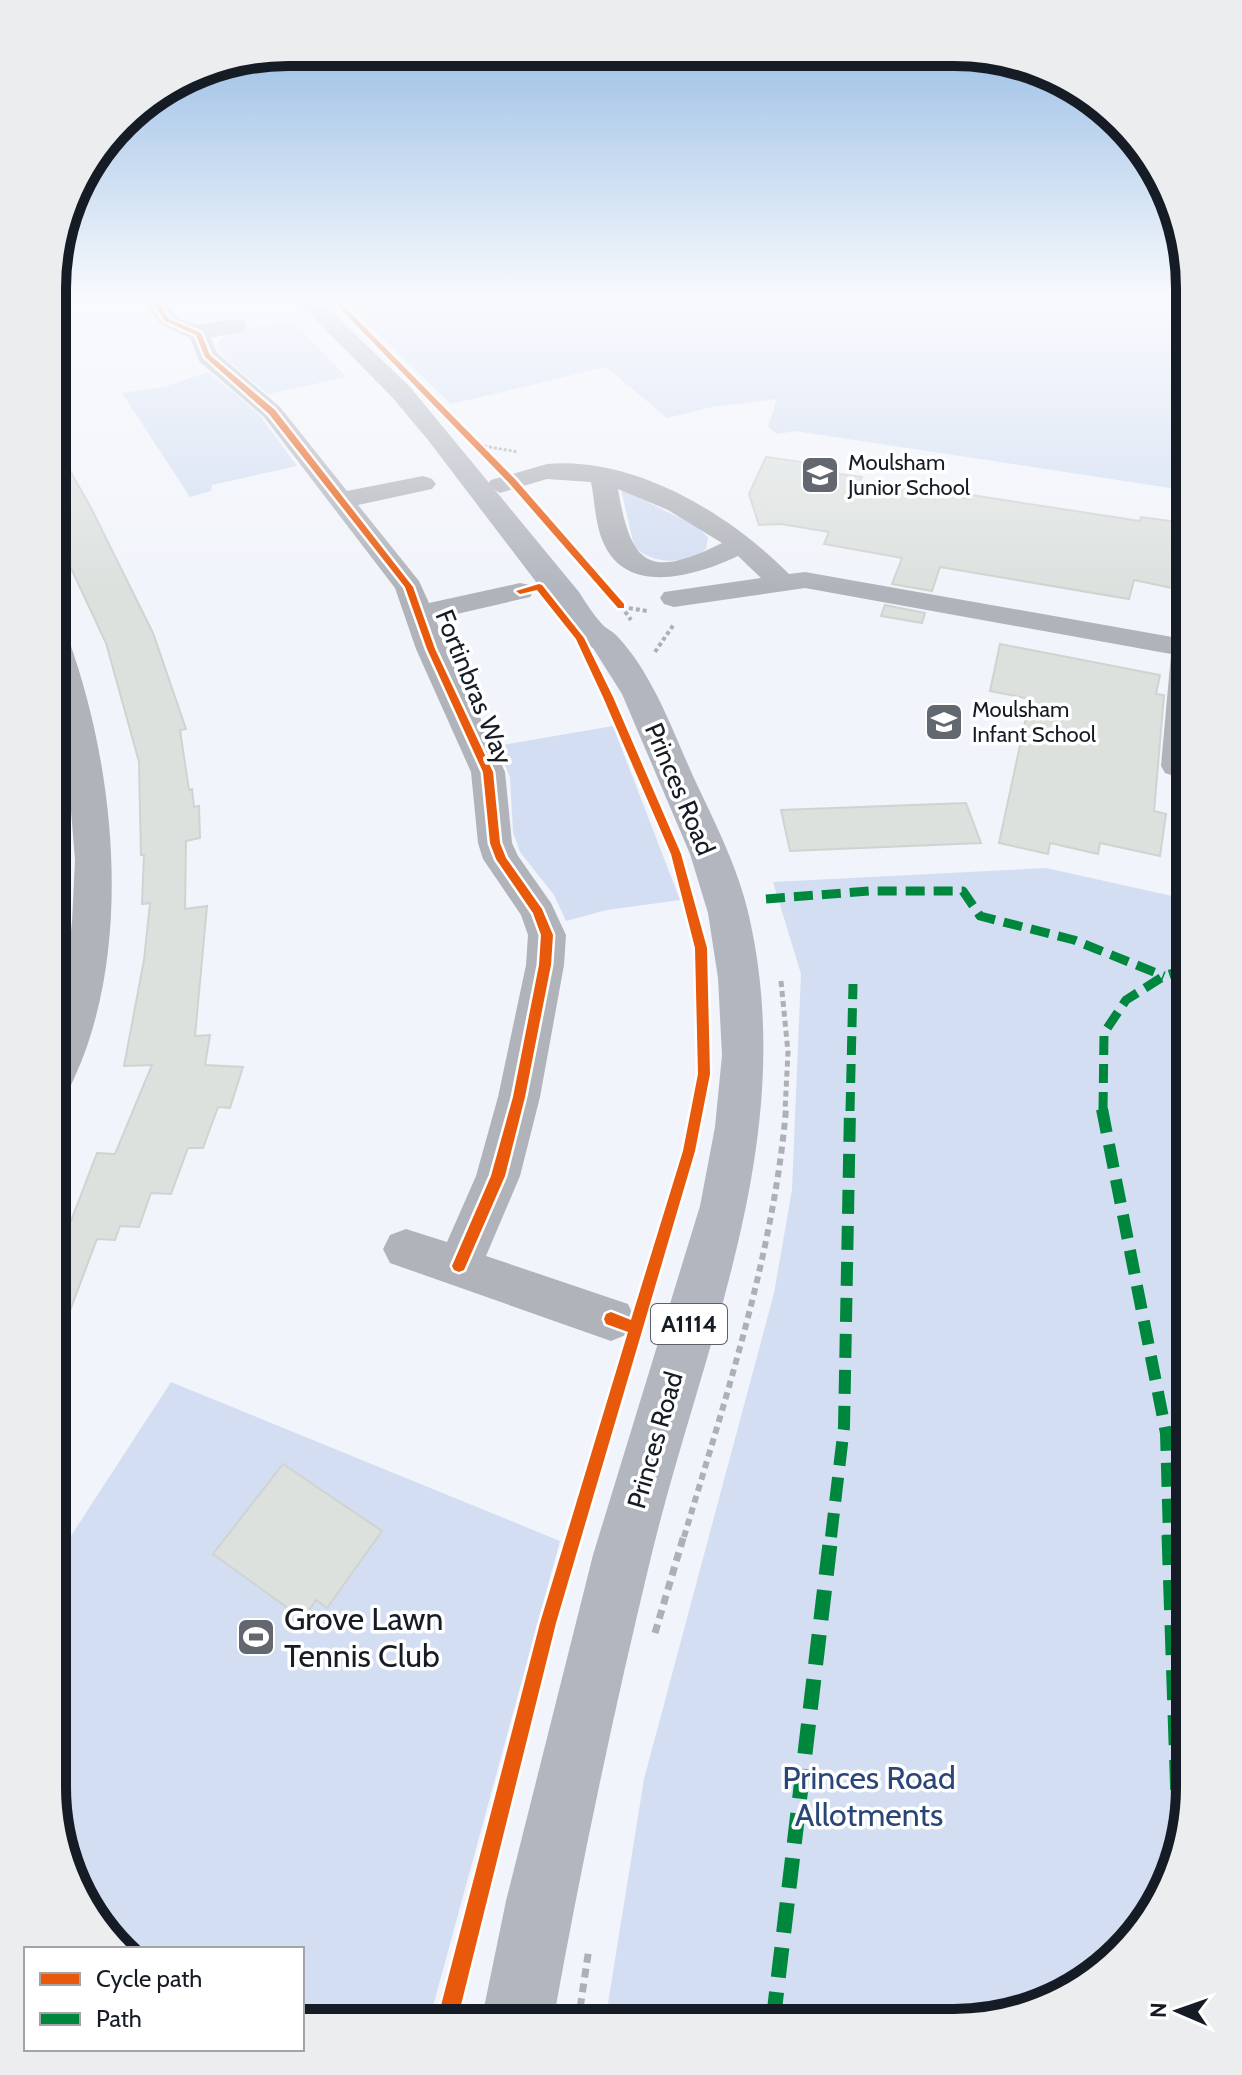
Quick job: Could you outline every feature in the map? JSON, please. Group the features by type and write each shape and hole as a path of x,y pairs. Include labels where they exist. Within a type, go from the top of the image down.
{"main road":[{"name":"Princes Road","path":"404,396 568,599 592,634 612,614"},
{"name":"Princes Road","path":"406,396 448,427 506,483 606,622 612,614"},
{"name":"Princes Road","path":"519,2009 540,1901 622,1555 724,1206 738,1127 744,1055 737,965 728,913 709,854 639,694 612,614"}],"street":[{"name":"Fortinbras Way","path":"253,396 272,412 395,565 420,614 431,649 488,772 495,843 501,859 538,912 547,935 545,965 519,1097 498,1176 459,1266"},
{"path":"506,483 552,471 603,476 629,484 711,524 781,582"},
{"path":"603,476 617,540 623,553 635,562 680,568 709,561 739,545"},
{"path":"342,500 423,484"},
{"path":"674,598 805,580 1176,646"},
{"name":"Fortinbras Way","path":"420,614 520,591"},
{"path":"66,681 84,735 92,871 82,1002 74,1035 66,1052"},
{"path":"406,1249 611,1319"}],"path":[{"path":"475,445 506,483"}],"green space":[{"path":"124,396 237,396 258,413 297,466 212,485 211,491 190,497"},
{"path":"443,396 485,396 451,404"},
{"path":"640,396 1176,396 1176,489 795,431 777,434 768,427 777,399 712,407 667,418"},
{"path":"621,489 696,526 708,537 706,549 689,558 669,561 641,552 634,546"},
{"path":"613,726 680,900 607,910 566,921 554,895 520,852 513,832 510,777 497,746"},
{"name":"Princes Road Allotments","path":"1046,868 1176,897 1176,1802 1172,1830 1153,1885 1130,1922 1111,1944 1065,1979 1039,1992 997,2005 969,2009 607,2009 644,1779 774,1293 792,1190 801,974 773,882"},
{"name":"Grove Lawn Tennis Club","path":"171,1382 560,1541 432,2009 304,2009 304,1947 134,1947 112,1922 83,1872 70,1830 66,1802 66,1543"}],"building":[{"path":"766,457 808,463 805,469 862,477 860,482 970,499 971,495 1140,521 1141,517 1176,522 1172,588 1134,580 1129,599 940,567 932,591 892,584 902,558 824,544 829,532 781,524 759,525 749,494"},
{"path":"66,463 153,633 186,729 180,730 189,790 192,789 194,807 199,806 200,838 186,841 185,909 207,906 195,1036 210,1035 205,1065 243,1067 230,1108 218,1107 203,1148 188,1148 171,1194 151,1193 139,1227 120,1226 115,1240 97,1239 66,1321 66,1234 97,1153 115,1154 152,1065 124,1066 144,960 150,903 142,904 144,855 141,855 139,762 106,643 66,558"},
{"path":"885,605 925,613 922,623 881,616"},
{"path":"1000,644 1160,675 1156,694 1164,695 1154,811 1166,814 1160,856 1100,843 1098,854 1050,843 1048,854 999,843 1030,699 990,691"},
{"path":"966,803 981,843 790,851 781,810"},
{"path":"283,1464 382,1531 327,1608 316,1600 303,1619 213,1554"}],"marked path":[{"path":"766,899 869,891 963,891 980,916 1074,940 1164,976"},
{"path":"1176,972 1164,976 1126,1000 1104,1033 1101,1102 1166,1433 1176,1738"},
{"path":"775,2009 844,1427 853,984"}],"cycle path":[{"path":"253,396 272,412 409,587 431,649 488,772 495,843 501,859 538,912 547,935 545,965 519,1097 498,1176 459,1266"},
{"path":"429,396 512,481 621,606"},
{"path":"520,591 539,587 580,638 676,854 701,948 704,1074 689,1151 636,1329"},
{"path":"450,2009 548,1623 636,1329 611,1319"}],"place":[{"name":"Moulsham Junior School","path":"820,475"},
{"name":"Moulsham Infant School","path":"944,722"},
{"name":"Grove Lawn Tennis Club","path":"256,1637"}]}
